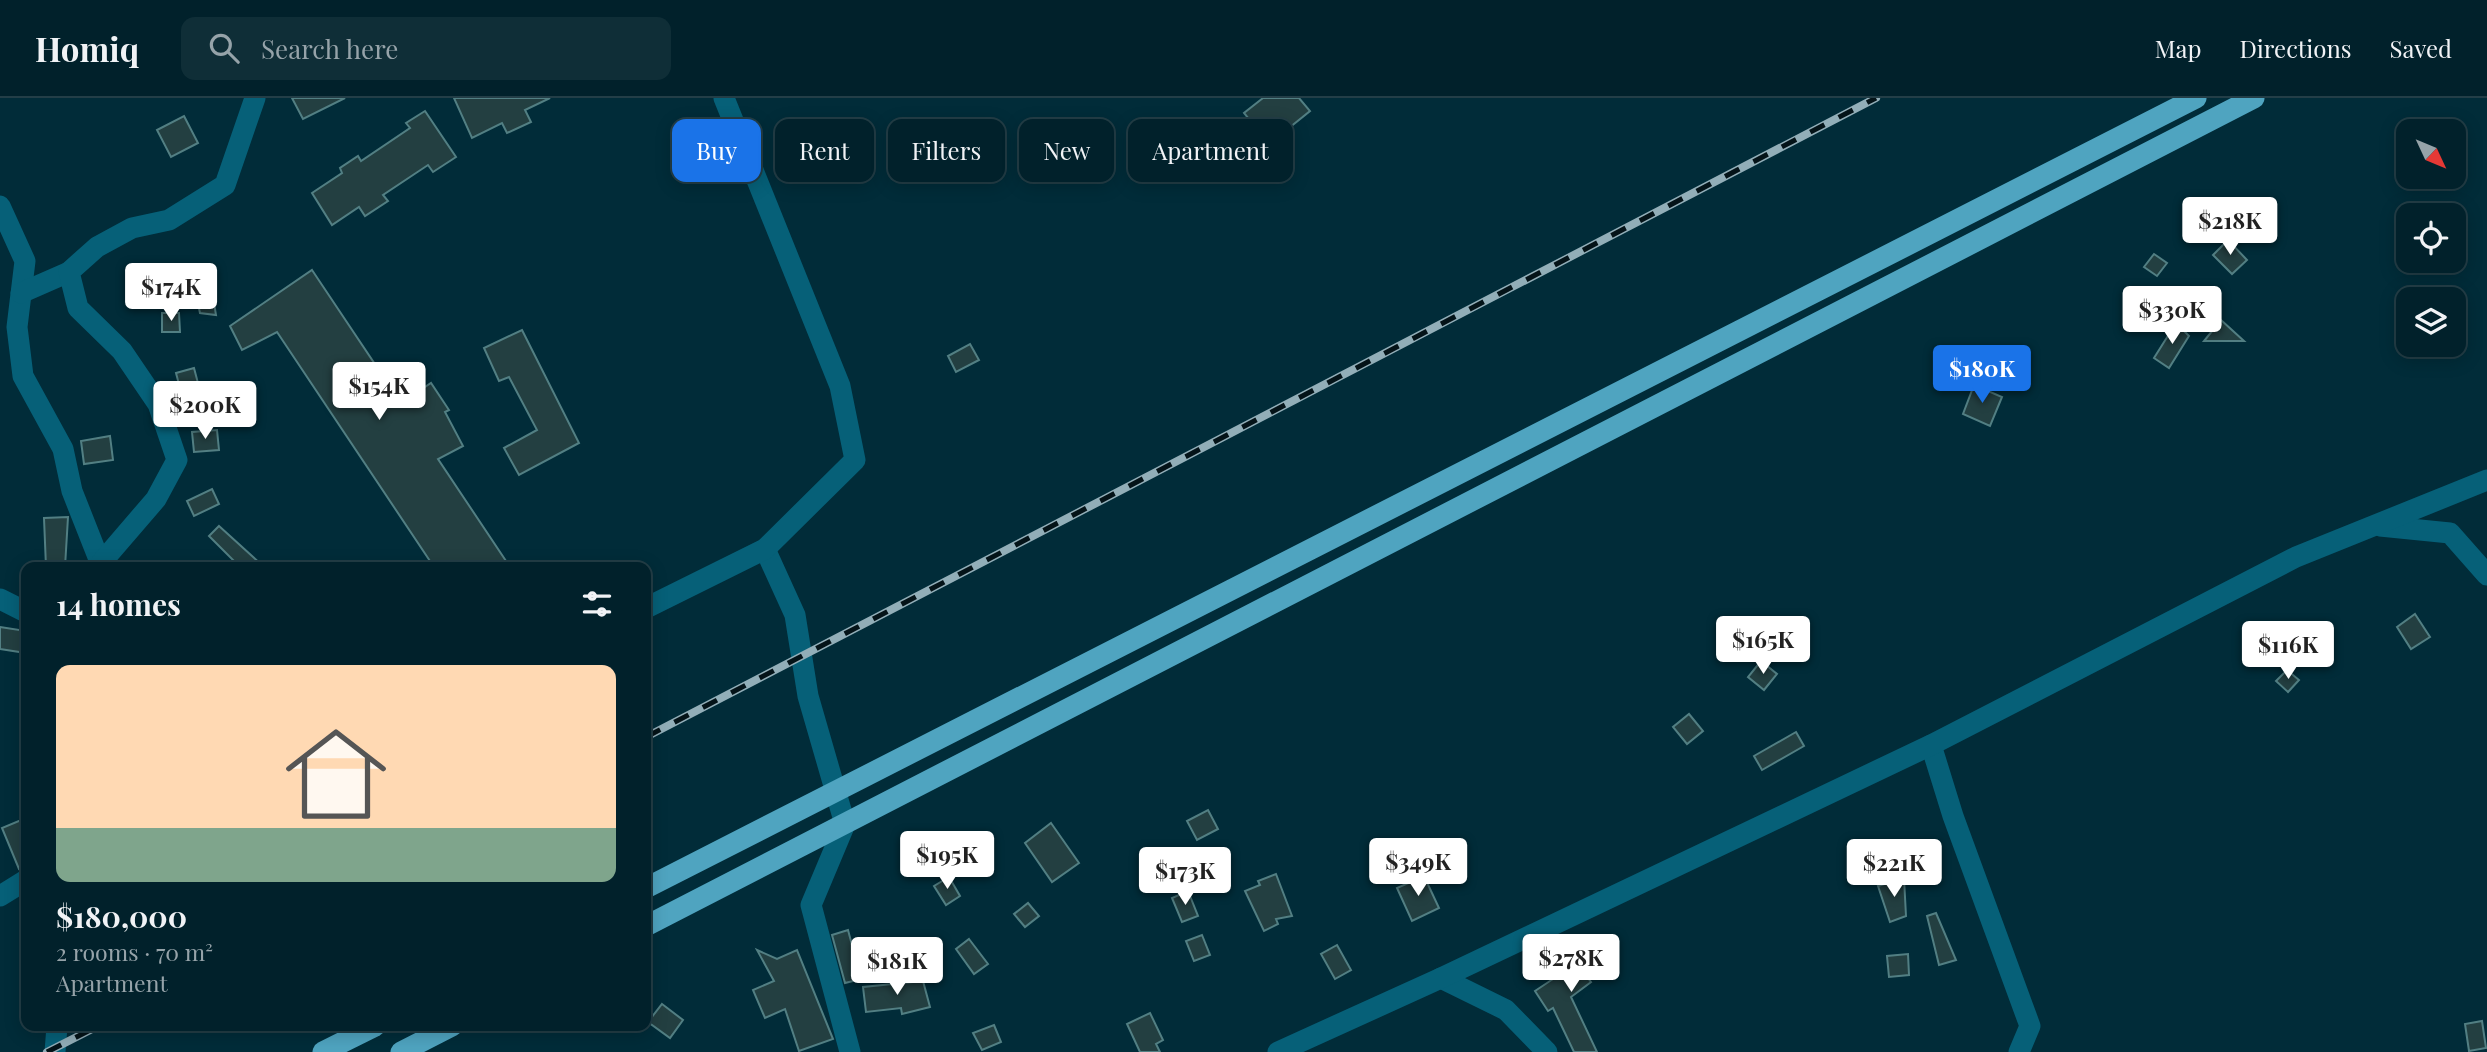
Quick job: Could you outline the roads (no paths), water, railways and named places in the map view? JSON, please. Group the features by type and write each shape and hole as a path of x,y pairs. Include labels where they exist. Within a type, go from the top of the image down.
{"highway":[{"path":"651,885 2196,98"},
{"path":"651,923 2254,98"},
{"path":"323,1052 365,1031"},
{"path":"401,1052 442,1031"}],"street":[{"path":"21,293 69,272 97,247 132,228 169,220 225,185 255,98"},
{"path":"651,606 765,549 855,460 839,386 724,98"},
{"path":"0,206 25,261 17,327 23,376 63,449 72,491 100,562"},
{"path":"69,272 78,308 122,351 158,404 177,460 156,499 104,562"},
{"path":"1278,1052 1441,978 1931,745 2296,557 2487,480"},
{"path":"2374,526 2450,533 2487,575"},
{"path":"765,549 795,615 808,696 845,824 811,905 850,1052"},
{"path":"0,599 21,610"},
{"path":"1931,745 1953,816 2030,1026 2019,1052"},
{"path":"0,896 21,883"},
{"path":"1441,978 1506,1010 1547,1052"},
{"path":"55,1052 57,1031"}],"railway":[{"path":"651,734 1876,98"},
{"path":"47,1052 88,1031"}]}
